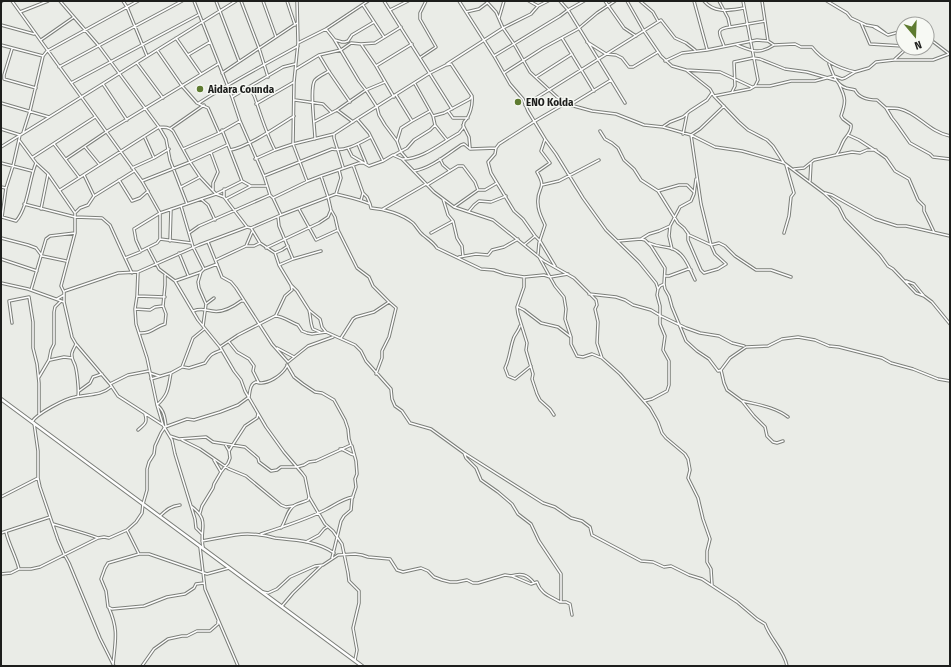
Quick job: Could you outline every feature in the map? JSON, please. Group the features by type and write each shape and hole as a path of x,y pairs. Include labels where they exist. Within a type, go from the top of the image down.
{"main road":[{"path":"1,399 362,666"}],"street":[{"path":"12,1 34,34 60,67 142,181 160,212 160,239 157,243 125,258"},
{"path":"20,12 48,1"},
{"path":"60,1 99,46 159,127 166,139 170,160 187,204"},
{"path":"123,1 136,26 147,56"},
{"path":"128,1 130,5"},
{"path":"36,163 32,171 19,218 16,221 1,217 6,188 19,140 30,111 43,56 47,51 138,1"},
{"path":"60,67 182,1"},
{"path":"194,1 240,121 264,176 266,186 281,215"},
{"path":"216,1 239,61"},
{"path":"1,147 236,1"},
{"path":"241,1 259,48 268,77"},
{"path":"263,1 276,38"},
{"path":"287,1 295,25"},
{"path":"297,1 298,44 294,82 293,144 308,181"},
{"path":"199,103 227,85 326,29 340,18 368,1"},
{"path":"384,1 452,109"},
{"path":"390,10 408,1"},
{"path":"420,58 436,47 420,19 420,13 426,1"},
{"path":"459,1 483,41 523,99 544,139 556,154 569,176 606,230 639,262 660,286"},
{"path":"499,19 504,1"},
{"path":"529,1 538,6"},
{"path":"256,159 275,150 293,144 334,134 503,28 531,14 538,6 548,1"},
{"path":"560,1 568,10 578,29 625,103"},
{"path":"494,56 584,1"},
{"path":"606,1 624,28 636,36"},
{"path":"504,73 578,29 615,1"},
{"path":"627,1 658,52 672,66 686,70 720,72 754,86 770,86 791,82 815,81 834,76 842,79 855,72 868,68 876,62 894,60 933,60 950,54"},
{"path":"640,1 653,12 658,21 661,20 675,38 686,43 695,50"},
{"path":"694,1 707,50"},
{"path":"704,1 706,4 718,10 725,11 744,8"},
{"path":"719,1 725,11 730,26"},
{"path":"714,96 745,90 754,86 758,80 743,1"},
{"path":"762,1 768,41"},
{"path":"828,1 847,13 851,18 874,27 888,35 895,33"},
{"path":"466,12 479,9 487,2 496,12 503,28 525,61 530,72 549,90 570,105 592,111 616,114 644,125 663,127 683,134 691,135 715,147 742,151 785,164 824,193 839,207 845,218 880,255 888,266 893,269 916,293 924,296"},
{"path":"363,5 384,37"},
{"path":"71,83 199,14"},
{"path":"40,40 74,17"},
{"path":"525,105 598,61 606,54 658,21"},
{"path":"724,47 719,33 721,28 765,21"},
{"path":"334,39 342,42 348,41 352,35 374,22"},
{"path":"860,22 870,44 895,46"},
{"path":"222,73 297,24"},
{"path":"1,25 34,34"},
{"path":"296,69 319,55 341,50 351,43 375,43 401,27"},
{"path":"326,29 334,39 359,81 377,107 379,115 397,141 401,152 407,159"},
{"path":"176,38 202,74"},
{"path":"562,38 594,91"},
{"path":"666,61 682,52 707,50 735,44 768,41 774,45"},
{"path":"188,55 210,42"},
{"path":"586,42 606,54 616,55 622,58 629,67 633,67 658,52"},
{"path":"935,43 950,54"},
{"path":"361,44 412,121"},
{"path":"376,66 412,44"},
{"path":"735,44 753,52 759,52 774,45 795,44 801,47 812,47 829,63 855,72"},
{"path":"1,45 43,56"},
{"path":"12,48 4,79 36,88"},
{"path":"157,50 182,86 197,103 208,108 219,133"},
{"path":"536,77 572,54"},
{"path":"319,55 350,102"},
{"path":"894,60 898,56"},
{"path":"732,92 735,86 734,62 753,58 773,63 785,69 807,72 836,81"},
{"path":"137,63 163,98"},
{"path":"829,63 836,81 839,84 855,90 861,97 877,100 886,108 910,143 933,157 950,159"},
{"path":"66,159 106,132 218,64"},
{"path":"232,97 286,65 296,64"},
{"path":"402,159 407,159 422,154 459,133 463,128 464,122 468,118 473,102 472,96 451,64 446,65"},
{"path":"686,70 710,89 714,96 748,130 767,140 785,164 794,193 791,197 789,216 784,233"},
{"path":"315,139 312,102 313,84 315,80 329,72"},
{"path":"570,105 611,80"},
{"path":"256,104 294,82"},
{"path":"314,122 350,102 366,90 385,82"},
{"path":"103,84 127,120"},
{"path":"415,84 433,116 435,125 447,140"},
{"path":"836,156 852,128 851,125 841,116 845,106 845,100 839,84"},
{"path":"249,87 255,98 266,133 275,150"},
{"path":"663,127 670,122 683,117 708,100 712,93"},
{"path":"433,116 452,109 470,99 472,96"},
{"path":"294,99 323,104 331,112"},
{"path":"1,103 49,117"},
{"path":"556,267 540,241 514,210 491,173 488,162 495,154 496,148 499,144 534,121 566,103"},
{"path":"60,190 159,127 170,128 204,105"},
{"path":"691,135 700,129 724,106"},
{"path":"886,108 900,109 907,112 936,132 950,136"},
{"path":"337,110 352,122"},
{"path":"397,141 401,128 430,111"},
{"path":"448,111 453,118 468,118"},
{"path":"683,134 687,114"},
{"path":"230,150 235,150 249,143 294,116"},
{"path":"32,158 95,117"},
{"path":"357,119 363,124 383,161"},
{"path":"183,149 219,133 240,121"},
{"path":"348,148 352,156 366,163 368,166 372,166 408,148 414,140 435,125"},
{"path":"464,125 469,137 470,149"},
{"path":"170,128 200,177 216,194 226,199 234,212 247,227 251,228 336,194 361,200 370,204"},
{"path":"1,129 21,135"},
{"path":"222,130 242,181 251,186"},
{"path":"600,131 605,139 618,148 624,160 634,169 641,180 658,191 678,223 689,235 711,245 719,243 725,246 739,259 756,270 771,270 791,277"},
{"path":"334,134 343,168"},
{"path":"688,233 688,240 701,270 704,273 718,269 726,264 716,254 711,245 696,177 691,135"},
{"path":"848,135 876,150 886,158 895,171 909,179 913,185 918,200 924,206 924,211 934,232"},
{"path":"145,137 154,158"},
{"path":"264,176 332,149 337,150 348,148 371,137"},
{"path":"544,139 541,151 550,163 537,172 542,181 538,204 540,214 545,225 537,254 550,277 564,297 566,309 565,319 571,336 571,344 577,356 583,357 592,354 602,358 620,374 644,401 658,422 662,433 686,454 690,472 688,478 698,498 710,539 707,551 707,562 711,569 712,585"},
{"path":"19,140 36,163 48,174 76,213"},
{"path":"54,144 79,177"},
{"path":"358,144 366,163"},
{"path":"414,171 430,166 440,158 464,144 470,149 496,148"},
{"path":"142,181 190,162 227,145"},
{"path":"85,147 99,164"},
{"path":"132,168 169,149"},
{"path":"793,169 804,168 814,160 852,152 860,153 867,150 876,150"},
{"path":"211,152 218,172 213,183 213,190"},
{"path":"393,155 402,159 426,185 454,207 493,220 544,261 578,281 596,300 598,305 595,309 598,322 597,343 602,358"},
{"path":"440,158 443,165 450,171"},
{"path":"542,185 559,181 600,160"},
{"path":"1,163 32,171"},
{"path":"273,198 321,176 359,163 366,163"},
{"path":"810,182 811,163"},
{"path":"353,165 363,193 367,197 371,208 383,209 405,218 433,242 437,248 482,269 494,270 505,274 524,277 544,275 550,277 568,274"},
{"path":"383,209 458,166 463,166 475,182 478,190"},
{"path":"336,194 341,178 339,170"},
{"path":"134,171 94,196 88,205 80,208 76,213 73,244 66,261 60,286 64,292 64,302 72,337 118,396 165,426 187,420 194,420 238,405 249,397 250,390 254,383 266,383 284,372 294,357 308,346 334,336"},
{"path":"41,209 48,174"},
{"path":"84,175 94,196"},
{"path":"321,176 338,230 357,268 369,277 373,286 396,308 389,337 382,351 382,358 376,374"},
{"path":"181,187 200,177"},
{"path":"672,249 669,236 670,226 680,207 690,201 694,192 696,177"},
{"path":"119,180 132,201 140,198 148,190"},
{"path":"141,251 136,240 134,229 160,212 216,194 242,181"},
{"path":"454,207 478,190 485,190 498,183"},
{"path":"658,191 679,185 687,185 694,192"},
{"path":"226,199 251,186 266,186"},
{"path":"1,187 6,188"},
{"path":"224,189 224,197"},
{"path":"361,200 363,193"},
{"path":"824,193 832,195 875,219 897,226 906,226 950,236"},
{"path":"189,233 199,226 270,195"},
{"path":"469,211 479,201 491,202 506,196"},
{"path":"201,199 208,205 215,220"},
{"path":"443,199 448,215 453,221 457,238 462,246 463,256"},
{"path":"24,204 86,219 102,218 106,221 115,234 132,272"},
{"path":"181,206 193,247 204,269"},
{"path":"170,241 171,209"},
{"path":"299,209 316,240 338,230"},
{"path":"266,248 309,228 328,217 331,210"},
{"path":"278,217 279,226 293,259"},
{"path":"431,233 453,221"},
{"path":"618,241 642,239 649,234 670,226"},
{"path":"64,292 118,274 138,272 193,247 247,227"},
{"path":"251,228 252,232 260,243 275,253 279,265 309,310 313,329 321,332"},
{"path":"31,290 46,239 50,236 75,232"},
{"path":"246,246 252,232"},
{"path":"524,245 535,236"},
{"path":"1,238 36,248 42,256 66,261"},
{"path":"160,239 192,243"},
{"path":"458,257 476,254 488,255 492,250 504,247 518,239"},
{"path":"642,239 659,247 672,249 684,258 695,280"},
{"path":"208,242 222,277 231,282 288,364 294,377 314,392 322,393 334,400 345,420 349,439 355,455 357,471 355,479 356,487 351,510 341,521 332,558"},
{"path":"647,242 665,268 665,289 688,344 709,359 718,371 721,370"},
{"path":"216,260 246,246 254,246 260,243"},
{"path":"275,253 288,246"},
{"path":"148,248 155,264 175,281 193,311 221,348 241,380 270,434 305,477 309,498 318,513 327,527 334,531 342,544 349,581 359,591 359,603 353,628 357,650 355,660"},
{"path":"279,265 293,259 321,252"},
{"path":"179,253 188,275"},
{"path":"1,259 37,271"},
{"path":"182,367 193,338 204,327 206,304 198,282 201,272 204,269 217,264"},
{"path":"664,275 669,276 688,269 691,270"},
{"path":"138,272 135,309 136,324 147,358 157,405 170,436 195,519 196,528 202,534"},
{"path":"175,281 188,275 201,272"},
{"path":"139,333 147,334 165,324 166,314 163,306 165,297 165,274"},
{"path":"524,277 524,288 517,307 520,324 527,344 526,350 532,366 532,379 537,394 540,400 554,415"},
{"path":"903,279 914,284 924,296 932,302 950,324"},
{"path":"1,282 31,290 64,302"},
{"path":"656,283 658,289"},
{"path":"644,401 652,399 667,391 669,385 669,361 664,350 665,336 660,324 660,306 657,295 658,289 664,284"},
{"path":"151,379 171,373 182,367 189,368 205,364 207,358 211,354 228,342 275,316 278,313 280,304 285,296 292,290 291,285"},
{"path":"589,294 616,297 633,305 652,310 660,316 700,333 719,336 732,343 744,346"},
{"path":"56,299 64,295"},
{"path":"137,296 165,297"},
{"path":"12,323 9,301 29,297 33,322 34,348 39,378 39,414"},
{"path":"206,304 214,298"},
{"path":"193,311 202,309 213,312 227,310 241,301 244,301"},
{"path":"39,378 49,360 54,344 54,312 55,307 61,302"},
{"path":"341,338 356,316 374,312 389,302"},
{"path":"135,309 150,310 155,307 163,306"},
{"path":"517,307 524,310 541,323 558,327 571,336"},
{"path":"309,310 320,319 322,327 326,332 354,344 361,351 366,361 376,374 391,389 392,399 395,406 402,411 410,424 431,429 464,453 543,503 555,507 571,518 582,521 590,527 592,535 630,556 641,561 653,562 664,567 671,566 689,575 702,579 712,585 765,624 768,633 786,659 787,666"},
{"path":"275,316 281,316 298,325 302,331 307,333 317,334 326,332"},
{"path":"520,324 519,329 514,336 508,362 505,368 508,376 515,379 532,366"},
{"path":"783,441 777,443 770,439 767,436 764,427 742,401 727,390 724,383 721,370 730,358 746,347 768,346 782,339 798,337 815,340 829,346 839,347 882,358 890,363 913,369 938,379 950,380"},
{"path":"228,342 237,352 249,360 254,366 253,370 259,383"},
{"path":"76,344 72,352 72,358 75,365 79,390 78,396"},
{"path":"275,347 294,357"},
{"path":"49,360 64,357 72,358"},
{"path":"110,384 128,374 150,372 161,376"},
{"path":"157,405 165,398 171,373"},
{"path":"79,390 90,382 93,377 102,374"},
{"path":"111,387 106,392 70,398 39,414 33,423 38,452 38,478 50,517 100,638 114,665"},
{"path":"742,401 762,405 788,417"},
{"path":"1,574 11,573 19,569 31,569 52,562 64,554 98,538 109,538 127,530 136,522 142,513 147,490 147,469 149,462 154,454 155,446 165,426 164,414 161,408 157,405"},
{"path":"138,430 146,423 147,420 145,414"},
{"path":"229,451 245,426 257,418 258,414"},
{"path":"170,436 189,442 225,466 246,476 281,505 286,507 292,506 308,500 309,498"},
{"path":"179,439 206,438 214,442 245,447 258,458 259,462 271,471 277,470 281,467 297,467 316,461 351,445"},
{"path":"200,513 202,506 213,488 220,472 228,463 230,458 229,451 225,444"},
{"path":"340,449 346,450 349,454 355,455"},
{"path":"464,453 466,458 476,468 481,480 512,504 518,514 531,524 539,541 561,574 561,602"},
{"path":"214,459 220,472"},
{"path":"1,497 6,496 38,478"},
{"path":"202,541 235,535 261,534 281,528 318,513 340,500 353,497"},
{"path":"160,516 164,511 173,506 180,505"},
{"path":"191,506 200,513 203,519 203,549"},
{"path":"281,528 292,506"},
{"path":"1,533 50,517"},
{"path":"53,524 72,530 81,531 98,538"},
{"path":"306,542 319,535 327,527"},
{"path":"127,530 139,554"},
{"path":"6,532 8,541 16,556 19,569"},
{"path":"261,534 268,537 289,538 306,542 326,548 334,554"},
{"path":"200,546 205,589 238,666"},
{"path":"114,665 116,644 115,626 108,607 106,591 102,579 108,563 139,554 149,554 207,574 229,568"},
{"path":"282,607 292,593 323,565 338,555 345,554 362,555 368,558 390,559 397,570 403,572 421,568 428,571 434,577 450,582 467,580 473,583 478,583 505,575 531,584 534,583"},
{"path":"263,592 276,590 290,577 297,573 323,565"},
{"path":"510,576 522,574 534,583 537,582 539,589 549,596 560,602 570,604 572,615"},
{"path":"108,607 112,609 144,606 167,597 185,594 194,588 196,584 204,583"},
{"path":"142,666 149,654 161,643 176,637 187,636 193,632 210,631 218,624 218,620"}],"place":[{"name":"Aidara Counda","path":"200,89"},
{"name":"ENO Kolda","path":"518,102"}]}
